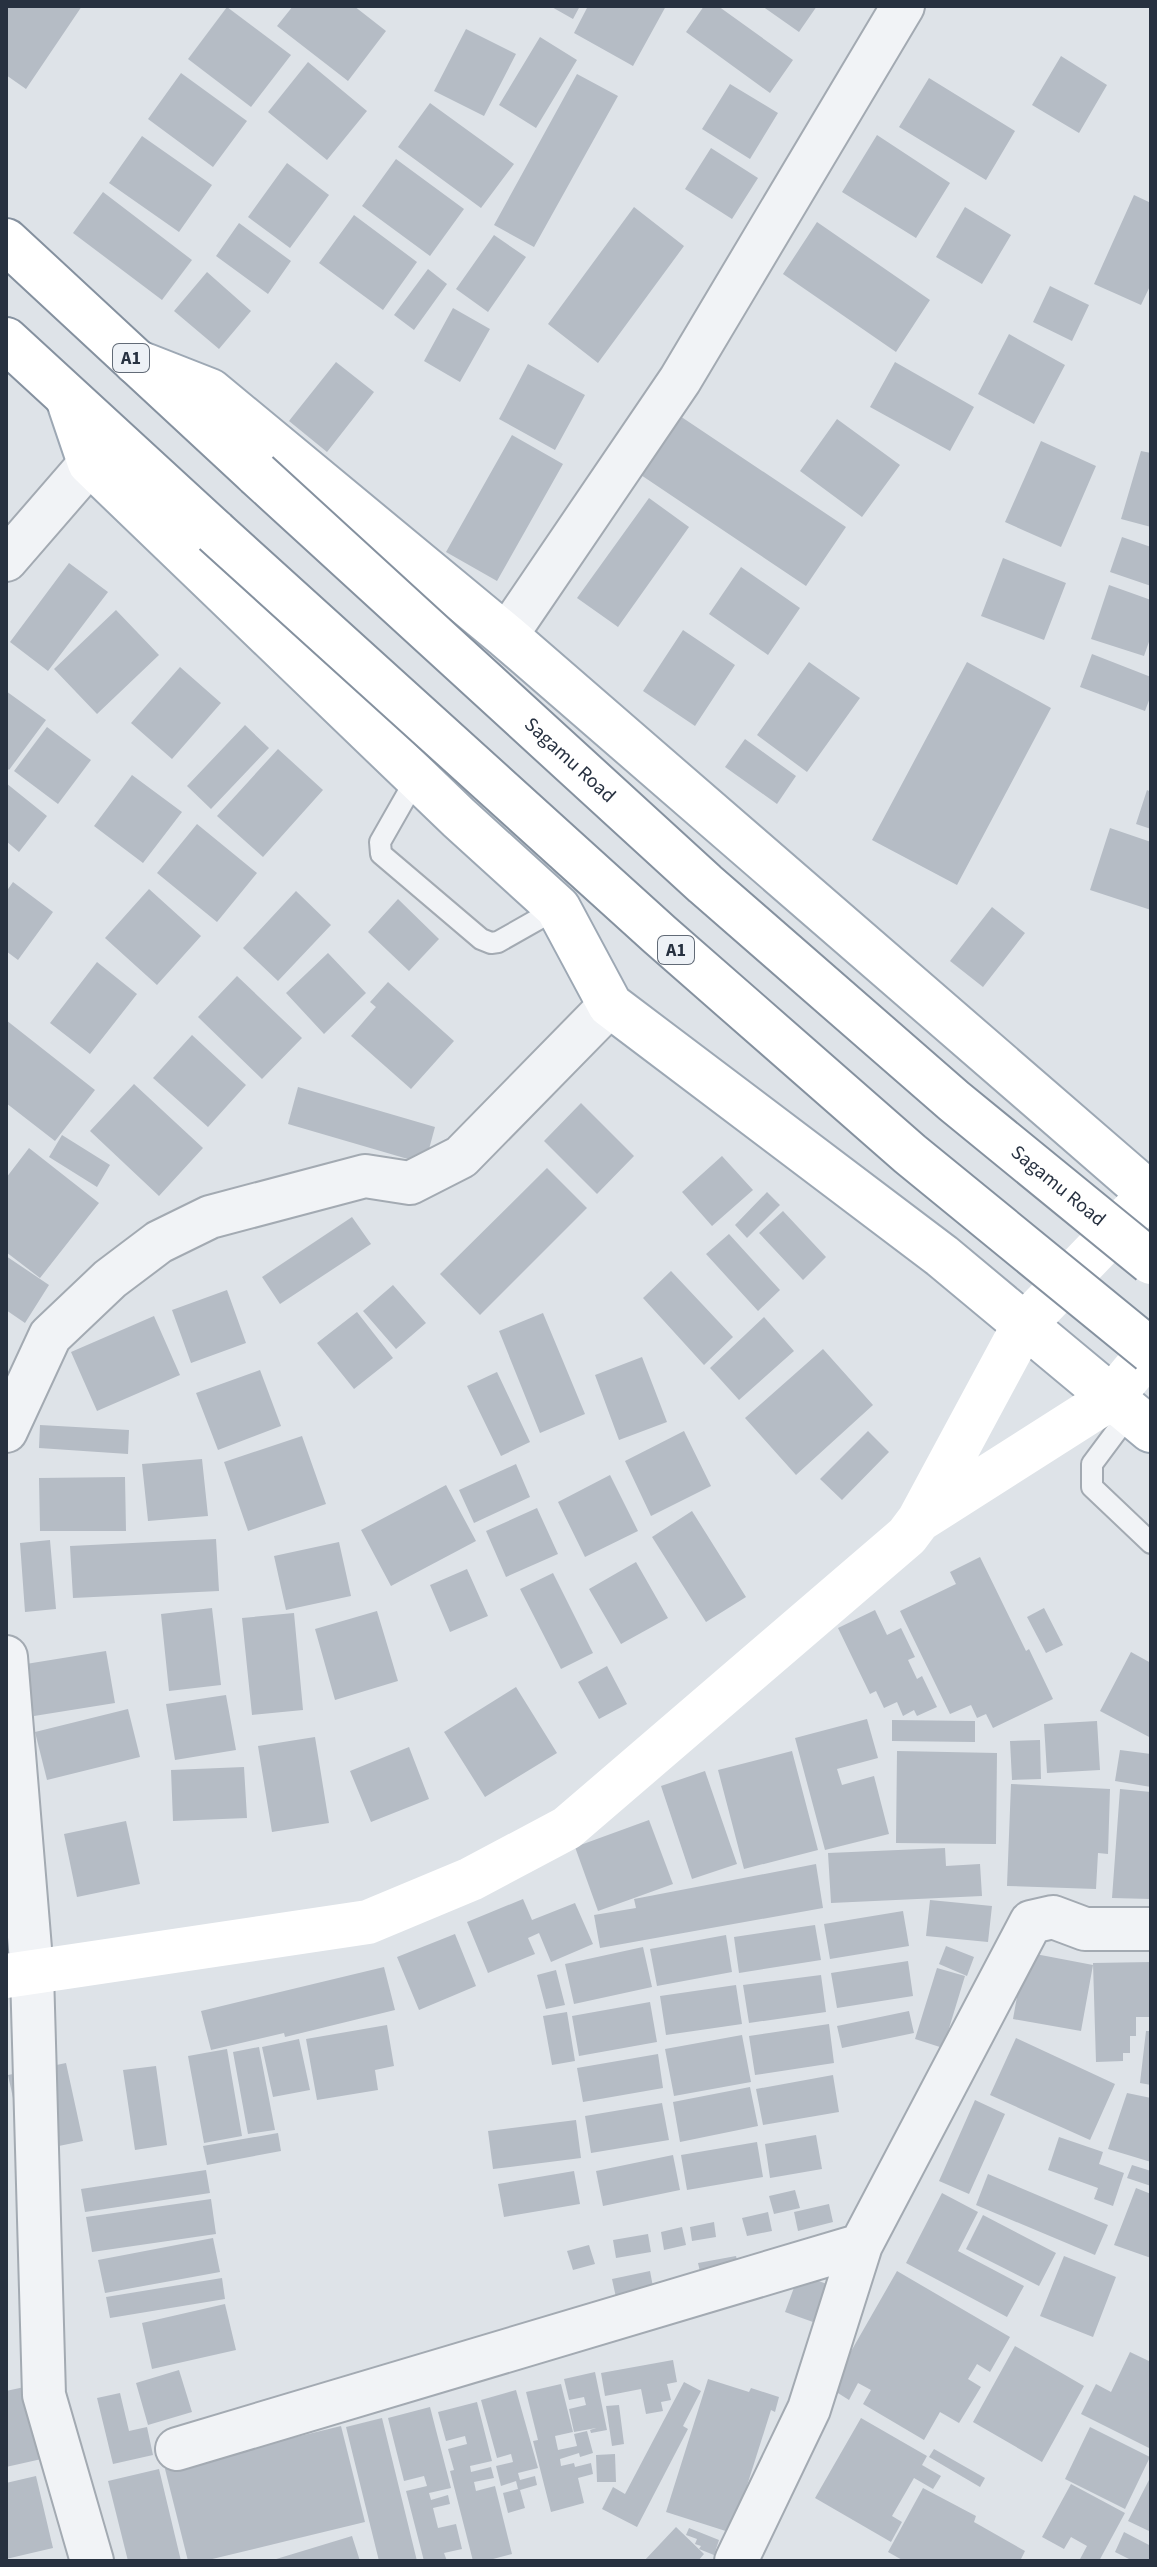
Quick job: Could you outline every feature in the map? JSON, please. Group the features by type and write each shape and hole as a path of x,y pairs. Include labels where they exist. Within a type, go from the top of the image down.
{"main road":[{"name":"Sagamu Road","path":"6,241 705,884 954,1101 1151,1262"},
{"name":"A1","path":"6,340 672,946 910,1154 1151,1351"},
{"path":"19,1974 368,1922 471,1879 567,1828 907,1536 919,1520 1024,1325 1150,1194 506,636 210,391 133,361"},
{"path":"68,398 90,463 558,908 610,1005 942,1256 1131,1414"},
{"path":"919,1520 1131,1414 1151,1351"}],"street":[{"path":"506,636 680,380 903,6"},
{"path":"6,560 90,463"},
{"path":"6,1431 50,1336 110,1279 159,1242 210,1217 365,1176 410,1183 461,1157 610,1005"},
{"path":"6,1657 19,1974 44,2395 92,2561"},
{"path":"736,2561 809,2409 861,2245 1031,1922 1053,1917 1085,1929 1151,1929"},
{"path":"177,2449 861,2245"}],"lane":[{"path":"417,777 380,842 381,854 481,939 491,943 558,908"},
{"path":"1131,1414 1092,1464 1092,1487 1151,1543"}],"building":[{"path":"6,6 82,6 26,89 6,75"},
{"path":"293,6 354,6 386,31 348,81 277,26"},
{"path":"550,6 580,6 573,19"},
{"path":"588,6 666,6 633,66 574,33"},
{"path":"704,6 718,6 793,60 770,93 686,32"},
{"path":"762,6 817,6 799,32"},
{"path":"227,7 291,55 251,107 188,59"},
{"path":"466,29 516,54 484,116 434,91"},
{"path":"540,37 577,60 536,128 499,105"},
{"path":"1061,56 1107,85 1079,133 1032,105"},
{"path":"308,62 367,111 327,160 268,112"},
{"path":"181,73 247,121 213,167 148,119"},
{"path":"577,74 618,96 534,247 494,225"},
{"path":"929,78 1015,131 986,180 899,127"},
{"path":"730,84 778,113 750,159 702,129"},
{"path":"430,103 514,164 481,208 398,147"},
{"path":"877,135 950,183 916,238 842,192"},
{"path":"142,136 212,185 179,232 109,183"},
{"path":"711,148 758,178 732,219 685,189"},
{"path":"396,159 464,209 430,256 362,206"},
{"path":"287,163 329,195 290,248 248,217"},
{"path":"103,192 192,260 162,300 73,233"},
{"path":"1134,195 1151,203 1151,284 1141,305 1094,284"},
{"path":"634,207 684,246 598,363 548,324"},
{"path":"965,207 1011,235 982,284 936,257"},
{"path":"354,215 417,262 383,310 319,263"},
{"path":"817,222 930,300 896,352 783,274"},
{"path":"239,223 291,261 268,294 216,256"},
{"path":"494,235 526,257 488,312 456,289"},
{"path":"428,269 447,284 414,330 394,315"},
{"path":"207,272 251,311 219,349 174,311"},
{"path":"1050,286 1089,305 1072,341 1033,322"},
{"path":"453,308 490,329 460,382 424,361"},
{"path":"1009,334 1065,365 1034,424 978,394"},
{"path":"336,362 374,392 327,452 289,421"},
{"path":"895,362 974,407 950,451 870,407"},
{"path":"528,364 585,395 555,450 499,419"},
{"path":"674,412 846,527 806,586 635,471"},
{"path":"837,419 900,465 862,517 800,471"},
{"path":"512,435 563,464 497,581 446,552"},
{"path":"1041,441 1096,466 1061,547 1005,522"},
{"path":"1141,451 1151,453 1151,527 1121,519"},
{"path":"649,498 689,527 618,627 577,598"},
{"path":"1122,537 1151,547 1151,586 1110,572"},
{"path":"1003,558 1066,583 1044,640 981,616"},
{"path":"69,563 108,592 48,671 10,642"},
{"path":"741,567 800,608 768,655 709,614"},
{"path":"1109,585 1151,600 1151,636 1144,656 1091,639"},
{"path":"116,610 159,655 97,714 54,669"},
{"path":"683,630 735,665 695,726 643,691"},
{"path":"1092,654 1151,677 1151,695 1145,711 1080,687"},
{"path":"809,662 860,698 807,772 757,735"},
{"path":"967,662 1051,708 957,885 872,840"},
{"path":"180,667 221,703 172,759 131,723"},
{"path":"6,691 46,720 9,770 6,767"},
{"path":"245,725 269,748 211,809 187,786"},
{"path":"47,727 91,760 58,804 14,771"},
{"path":"745,739 796,776 777,804 725,767"},
{"path":"278,749 323,790 263,857 217,816"},
{"path":"132,775 182,812 143,863 94,826"},
{"path":"6,783 47,816 19,852 6,841"},
{"path":"1147,790 1151,792 1151,829 1136,824"},
{"path":"197,824 257,873 217,922 157,873"},
{"path":"1110,828 1151,842 1151,910 1090,890"},
{"path":"13,882 53,912 18,960 6,951 6,892"},
{"path":"149,889 201,936 157,985 105,938"},
{"path":"296,891 331,925 278,981 243,948"},
{"path":"398,899 439,939 409,971 368,932"},
{"path":"992,907 1025,933 983,987 950,961"},
{"path":"328,953 366,993 324,1034 286,993"},
{"path":"97,962 137,994 90,1054 50,1023"},
{"path":"237,976 302,1038 262,1079 198,1017"},
{"path":"388,982 454,1041 411,1089 351,1036 376,1007 370,1002"},
{"path":"6,1020 95,1090 55,1141 6,1103"},
{"path":"192,1035 246,1085 208,1127 153,1078"},
{"path":"134,1084 203,1148 159,1196 90,1131"},
{"path":"298,1087 435,1127 425,1164 288,1124"},
{"path":"581,1103 634,1156 597,1194 544,1141"},
{"path":"62,1135 110,1165 97,1187 49,1157"},
{"path":"29,1148 99,1203 40,1278 6,1252 6,1178"},
{"path":"722,1156 753,1190 712,1226 682,1192"},
{"path":"547,1168 587,1208 480,1315 440,1274"},
{"path":"767,1192 780,1205 747,1238 735,1225"},
{"path":"783,1211 826,1257 803,1280 759,1233"},
{"path":"352,1217 371,1244 280,1304 262,1277"},
{"path":"729,1234 780,1290 758,1311 706,1254"},
{"path":"6,1256 49,1285 25,1323 6,1310"},
{"path":"671,1271 733,1337 704,1365 643,1298"},
{"path":"393,1285 426,1323 396,1349 363,1311"},
{"path":"227,1290 246,1343 191,1363 172,1310"},
{"path":"357,1312 393,1358 354,1389 317,1343"},
{"path":"543,1313 585,1414 540,1433 499,1331"},
{"path":"154,1316 180,1375 97,1411 71,1352"},
{"path":"764,1317 794,1351 739,1400 710,1368"},
{"path":"823,1349 873,1405 796,1475 745,1418"},
{"path":"642,1357 667,1422 619,1440 595,1375"},
{"path":"260,1370 281,1426 218,1450 196,1393"},
{"path":"497,1372 530,1442 501,1456 467,1386"},
{"path":"40,1425 129,1430 128,1454 39,1448"},
{"path":"684,1431 711,1486 651,1516 625,1461"},
{"path":"868,1431 889,1452 842,1500 820,1479"},
{"path":"302,1436 326,1504 248,1531 224,1462"},
{"path":"202,1459 208,1516 148,1521 142,1464"},
{"path":"516,1464 530,1497 474,1523 459,1490"},
{"path":"610,1475 638,1531 585,1557 558,1502"},
{"path":"125,1477 126,1531 40,1531 39,1478"},
{"path":"446,1485 476,1541 391,1586 361,1530"},
{"path":"537,1508 558,1554 506,1577 486,1531"},
{"path":"692,1511 746,1597 706,1622 652,1537"},
{"path":"216,1539 219,1591 73,1598 70,1546"},
{"path":"50,1540 56,1609 25,1612 20,1543"},
{"path":"339,1542 351,1596 286,1610 274,1556"},
{"path":"980,1557 1053,1699 993,1728 986,1714 977,1718 971,1705 950,1714 900,1611 956,1584 950,1572"},
{"path":"636,1562 668,1618 621,1644 589,1589"},
{"path":"467,1569 488,1616 450,1632 430,1585"},
{"path":"553,1573 593,1653 561,1669 520,1589"},
{"path":"212,1608 221,1685 169,1691 161,1614"},
{"path":"1044,1608 1063,1645 1046,1653 1027,1617"},
{"path":"875,1610 887,1635 901,1628 915,1657 908,1660 917,1679 922,1676 937,1707 917,1716 914,1710 903,1716 897,1702 884,1708 876,1691 870,1694 838,1628"},
{"path":"377,1611 398,1681 335,1700 315,1629"},
{"path":"294,1613 303,1710 252,1715 242,1618"},
{"path":"106,1651 115,1703 34,1716 26,1664"},
{"path":"1131,1652 1151,1663 1151,1738 1100,1711"},
{"path":"607,1666 627,1704 599,1719 578,1682"},
{"path":"516,1687 557,1753 485,1797 444,1732"},
{"path":"226,1695 236,1750 175,1760 166,1704"},
{"path":"128,1709 140,1757 47,1780 35,1732"},
{"path":"867,1719 878,1758 837,1769 842,1785 874,1776 889,1834 825,1850 795,1738"},
{"path":"892,1720 975,1721 975,1742 892,1741"},
{"path":"1097,1721 1100,1770 1047,1773 1044,1724"},
{"path":"315,1737 329,1823 272,1832 258,1746"},
{"path":"1040,1740 1041,1779 1012,1780 1010,1741"},
{"path":"409,1747 429,1799 371,1822 350,1771"},
{"path":"1120,1750 1151,1754 1151,1787 1115,1781"},
{"path":"792,1751 818,1850 744,1869 718,1770"},
{"path":"897,1751 997,1753 996,1844 896,1843"},
{"path":"244,1767 247,1818 173,1821 171,1770"},
{"path":"705,1771 737,1864 692,1879 661,1786"},
{"path":"1011,1784 1110,1789 1108,1854 1098,1853 1096,1889 1007,1886"},
{"path":"1120,1789 1151,1792 1151,1899 1112,1898"},
{"path":"649,1820 673,1884 598,1911 575,1847"},
{"path":"126,1821 140,1884 77,1897 64,1834"},
{"path":"945,1848 946,1866 980,1864 982,1896 831,1903 828,1853"},
{"path":"816,1864 823,1908 600,1948 594,1915 636,1908 634,1899"},
{"path":"523,1899 532,1920 575,1903 593,1944 551,1962 539,1933 528,1938 535,1954 488,1973 467,1922"},
{"path":"930,1900 992,1906 988,1942 926,1936"},
{"path":"903,1911 909,1946 830,1959 824,1924"},
{"path":"815,1925 821,1960 739,1973 734,1937"},
{"path":"455,1934 476,1986 419,2010 397,1957"},
{"path":"726,1935 732,1972 657,1986 650,1949"},
{"path":"946,1946 974,1957 967,1976 939,1964"},
{"path":"643,1947 652,1987 574,2004 565,1964"},
{"path":"1025,1952 1093,1965 1081,2031 1013,2019"},
{"path":"908,1961 913,1996 837,2008 831,1973"},
{"path":"1151,1962 1151,2017 1136,2017 1136,2036 1130,2036 1130,2053 1123,2053 1123,2061 1096,2062 1093,1963"},
{"path":"384,1967 395,2010 285,2037 284,2033 211,2050 201,2011"},
{"path":"937,1968 965,1976 943,2048 915,2039"},
{"path":"556,1970 565,2005 546,2009 537,1975"},
{"path":"821,1975 826,2012 749,2023 743,1985"},
{"path":"736,1985 742,2024 666,2035 660,1996"},
{"path":"650,2002 657,2042 579,2056 572,2016"},
{"path":"909,2011 914,2033 842,2048 837,2026"},
{"path":"567,2012 575,2061 552,2065 543,2016"},
{"path":"829,2024 834,2063 755,2075 749,2036"},
{"path":"387,2025 394,2066 375,2070 378,2090 317,2100 306,2039"},
{"path":"1146,2031 1151,2031 1151,2085 1140,2083"},
{"path":"742,2035 751,2082 674,2096 665,2049"},
{"path":"1016,2038 1115,2084 1090,2140 990,2095"},
{"path":"299,2039 310,2090 273,2097 262,2047"},
{"path":"259,2047 275,2130 248,2134 233,2052"},
{"path":"227,2049 242,2136 204,2143 188,2056"},
{"path":"658,2054 663,2088 583,2102 577,2068"},
{"path":"66,2063 83,2141 25,2153 8,2075"},
{"path":"156,2066 167,2145 135,2150 123,2070"},
{"path":"833,2075 839,2112 763,2125 756,2089"},
{"path":"750,2087 758,2126 680,2142 673,2102"},
{"path":"1127,2093 1151,2098 1151,2162 1108,2149"},
{"path":"975,2100 1005,2114 969,2194 939,2181"},
{"path":"662,2103 669,2140 591,2153 585,2116"},
{"path":"576,2120 581,2158 493,2169 488,2131"},
{"path":"278,2133 281,2151 207,2165 203,2146"},
{"path":"816,2135 822,2169 770,2178 765,2144"},
{"path":"1059,2137 1103,2152 1099,2164 1124,2173 1113,2206 1094,2199 1098,2188 1048,2170"},
{"path":"757,2142 763,2177 687,2190 681,2155"},
{"path":"673,2155 680,2190 603,2206 596,2171"},
{"path":"1132,2165 1151,2171 1151,2186 1127,2178"},
{"path":"206,2170 210,2193 85,2212 81,2189"},
{"path":"574,2171 580,2204 504,2217 498,2184"},
{"path":"988,2174 1108,2225 1095,2255 976,2205"},
{"path":"1136,2188 1151,2194 1151,2258 1114,2245"},
{"path":"795,2190 800,2208 774,2214 769,2196"},
{"path":"942,2193 978,2212 958,2251 1024,2286 1007,2317 906,2263"},
{"path":"211,2199 216,2234 92,2252 86,2217"},
{"path":"829,2204 833,2222 798,2231 794,2212"},
{"path":"768,2212 772,2231 747,2236 742,2218"},
{"path":"983,2215 1056,2253 1039,2286 966,2249"},
{"path":"714,2222 716,2237 692,2241 690,2227"},
{"path":"682,2227 686,2245 664,2250 661,2232"},
{"path":"648,2234 651,2252 616,2258 613,2240"},
{"path":"213,2238 220,2272 105,2293 98,2260"},
{"path":"589,2245 595,2264 573,2270 567,2251"},
{"path":"736,2256 740,2272 702,2280 698,2263"},
{"path":"1064,2256 1116,2277 1093,2337 1040,2316"},
{"path":"650,2271 657,2308 620,2316 612,2279"},
{"path":"897,2271 1010,2337 990,2372 977,2364 968,2379 981,2387 959,2423 940,2412 924,2440 863,2404 871,2390 858,2383 849,2400 830,2388"},
{"path":"799,2274 827,2284 813,2322 785,2312"},
{"path":"222,2278 225,2299 110,2318 106,2297"},
{"path":"225,2304 236,2350 152,2369 142,2323"},
{"path":"1015,2346 1084,2386 1042,2462 973,2422"},
{"path":"1130,2352 1151,2362 1151,2449 1081,2414 1096,2384 1111,2392"},
{"path":"673,2360 677,2382 667,2384 671,2400 661,2402 663,2411 646,2414 641,2389 605,2396 601,2373"},
{"path":"179,2370 192,2412 148,2425 136,2383"},
{"path":"595,2372 607,2430 591,2433 590,2430 596,2428 574,2432 569,2409 586,2405 584,2397 569,2400 564,2379"},
{"path":"708,2379 749,2392 751,2388 779,2397 775,2412 771,2410 732,2533 666,2512"},
{"path":"684,2382 701,2391 683,2426 688,2429 637,2527 602,2509 613,2487 625,2494"},
{"path":"561,2384 573,2432 555,2436 558,2450 577,2446 574,2434 587,2431 593,2453 580,2457 579,2453 560,2459 561,2466 591,2463 593,2474 578,2478 584,2503 551,2512 533,2441 538,2440 526,2392"},
{"path":"29,2386 46,2458 6,2467 6,2391"},
{"path":"516,2390 538,2468 518,2473 520,2480 535,2476 537,2485 520,2490 525,2508 508,2513 503,2493 518,2489 516,2481 501,2486 496,2466 513,2462 511,2454 497,2458 481,2400"},
{"path":"120,2393 129,2431 147,2427 153,2455 113,2464 97,2398"},
{"path":"477,2402 492,2461 470,2466 471,2472 491,2467 494,2478 474,2482 476,2491 495,2486 512,2554 494,2561 473,2561 450,2471 454,2470 448,2449 467,2444 465,2436 446,2441 438,2412"},
{"path":"619,2405 624,2444 612,2446 606,2406"},
{"path":"430,2407 451,2488 429,2493 431,2500 448,2495 450,2504 433,2508 438,2528 456,2524 462,2549 444,2553 447,2561 424,2561 406,2491 427,2486 424,2476 404,2481 388,2418"},
{"path":"382,2418 417,2561 379,2561 346,2427"},
{"path":"861,2418 927,2456 922,2465 941,2476 933,2489 914,2478 892,2516 902,2522 891,2542 815,2498"},
{"path":"341,2426 365,2522 204,2561 188,2561 165,2469"},
{"path":"1090,2427 1150,2457 1125,2509 1065,2479"},
{"path":"934,2449 985,2478 980,2487 929,2457"},
{"path":"615,2454 616,2482 597,2482 596,2455"},
{"path":"159,2469 181,2561 128,2561 108,2481"},
{"path":"36,2476 53,2548 6,2559 6,2483"},
{"path":"1151,2476 1151,2532 1128,2521"},
{"path":"1071,2484 1125,2513 1099,2561 1079,2561 1087,2546 1071,2537 1064,2549 1042,2537"},
{"path":"923,2488 976,2516 974,2522 1025,2551 1020,2561 904,2561 888,2552"},
{"path":"676,2527 704,2554 698,2561 644,2561"},
{"path":"689,2528 719,2540 714,2555 699,2549 701,2546 695,2544 697,2539 686,2535"},
{"path":"1124,2532 1151,2546 1151,2561 1133,2561 1115,2552"},
{"path":"352,2536 360,2561 273,2561 273,2560"}]}
